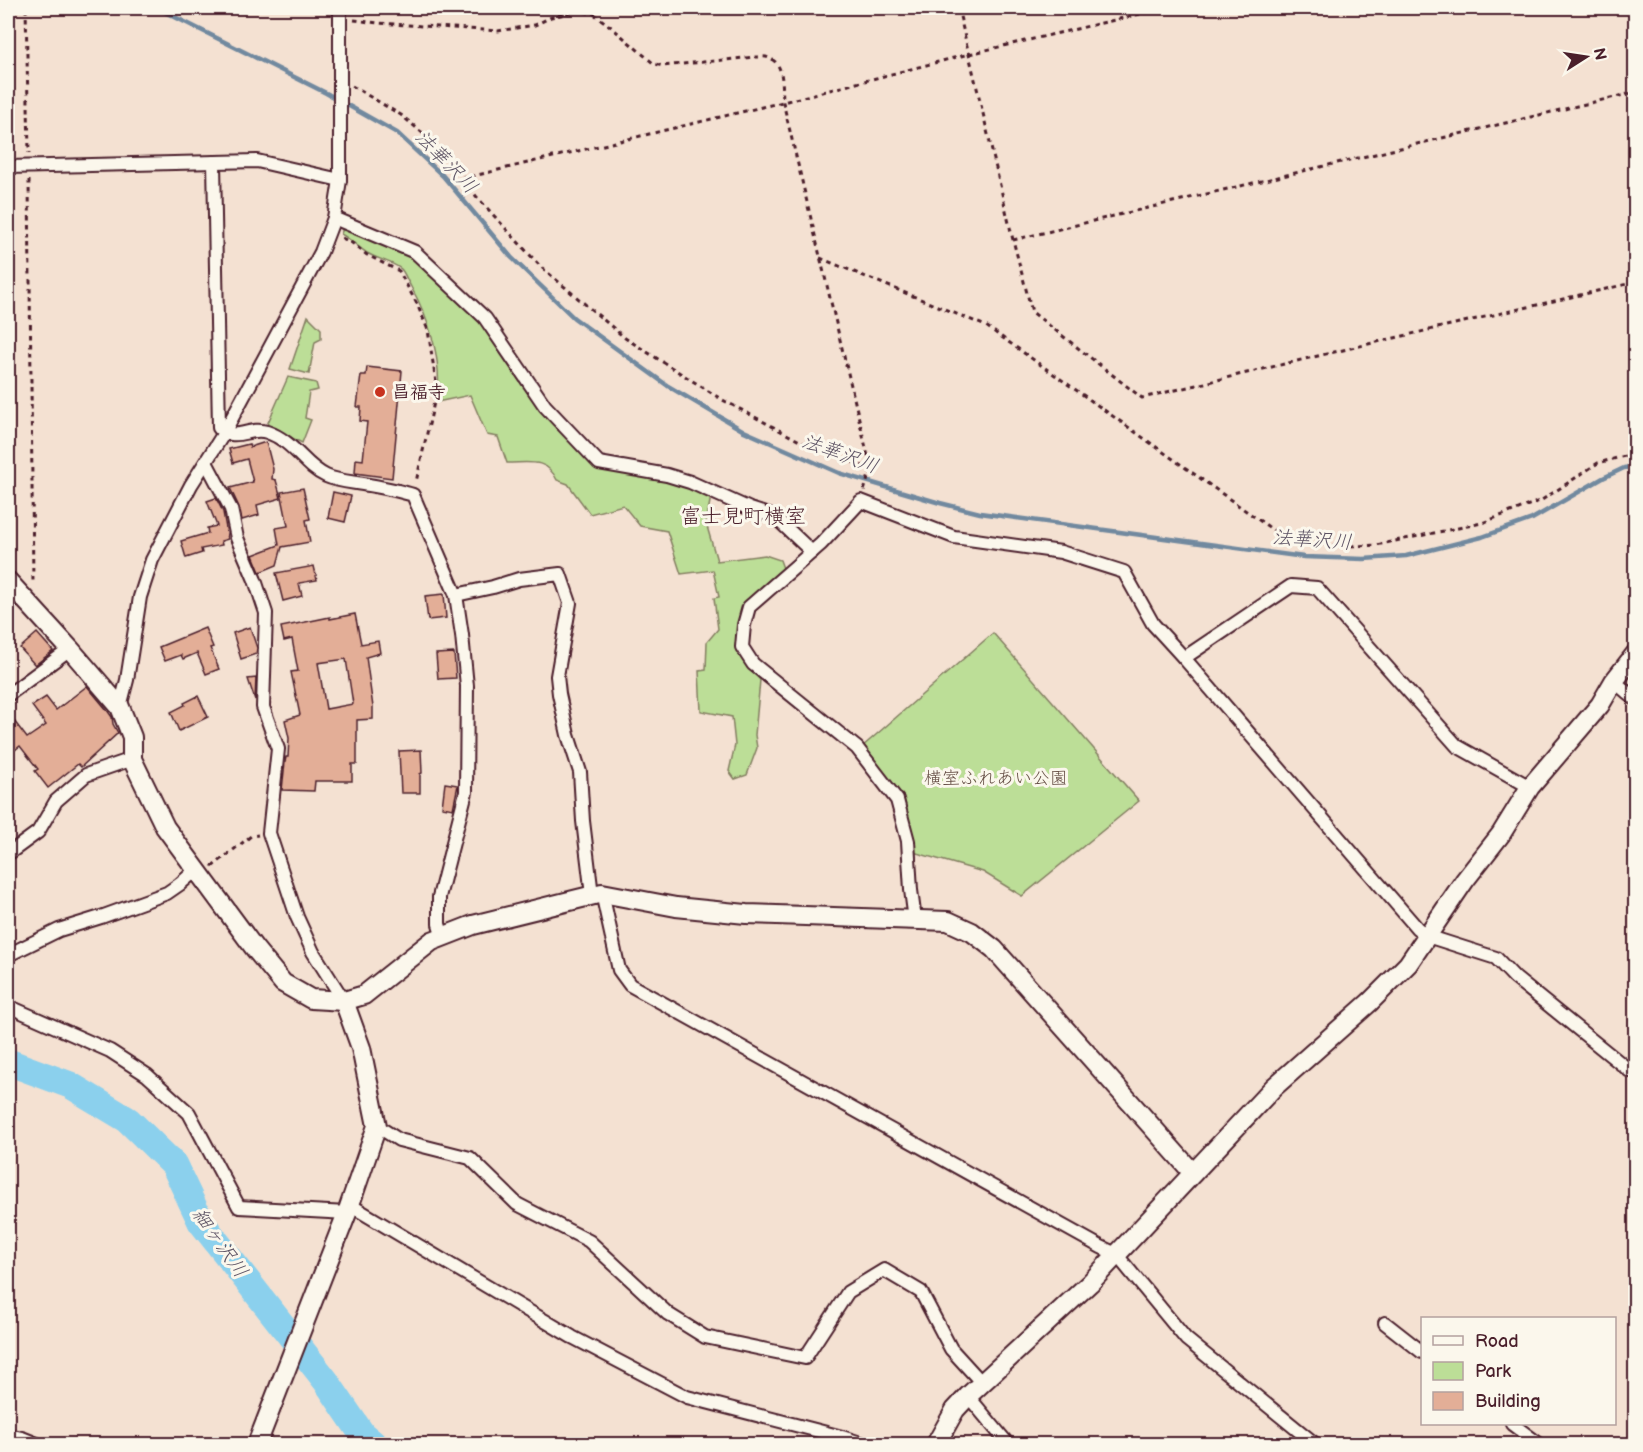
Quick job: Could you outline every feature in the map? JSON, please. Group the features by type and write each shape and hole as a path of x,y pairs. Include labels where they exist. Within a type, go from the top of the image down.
{"street":[{"path":"120,707 127,680 140,597 152,560 191,485 224,433 321,252 334,218 340,180 340,13"},
{"path":"8,167 257,161 340,180"},
{"path":"214,162 219,428 224,433 234,435 265,431 284,440 326,476 413,495 456,595 467,686 466,792 438,897 439,924 443,937"},
{"path":"334,218 415,252 485,318 545,406 599,463 667,475 690,482 750,509 775,517 812,552"},
{"path":"206,462 231,509 237,538 266,613 263,707 278,749 269,833 297,917 313,952 344,1001 361,1048 377,1126 349,1209 257,1444"},
{"path":"915,920 910,890 908,841 897,800 857,748 753,664 742,647 744,625 750,607 812,552 861,501 954,537 1061,552 1124,572 1153,624 1417,928 1428,936 1496,958 1515,978 1630,1071 1635,1071"},
{"path":"456,595 519,579 560,574 570,603 557,676 559,694 568,735 580,772 583,821 597,894 619,970 630,986 1116,1254 1186,1339 1315,1444"},
{"path":"8,581 120,707 132,737 132,759 165,827 255,949 283,983 312,999 344,1001 364,996 432,940 473,926 597,894 676,907 746,914 948,921 972,932 994,949 1193,1173"},
{"path":"1184,658 1291,586 1317,588 1457,746 1530,787"},
{"path":"8,695 70,649"},
{"path":"936,1444 955,1410 968,1396 1089,1283 1274,1087 1370,1002 1408,964 1465,880 1501,834 1530,787 1600,705 1635,653"},
{"path":"1614,681 1635,700"},
{"path":"8,854 38,832 56,801 86,775 132,759"},
{"path":"8,955 59,930 167,893 199,872"},
{"path":"8,1006 110,1051 147,1075 189,1113 239,1207 349,1209 572,1337 687,1396 864,1444"},
{"path":"377,1126 399,1140 470,1158 517,1204 589,1241 668,1314 705,1337 805,1358 848,1292 884,1270 921,1292 951,1349 982,1383"},
{"path":"1385,1323 1421,1351"},
{"path":"968,1396 1008,1444"},
{"path":"1513,1425 1539,1444"},
{"path":"8,1435 37,1444"}],"path":[{"path":"26,8 33,590 29,603"},
{"path":"958,8 1032,312 1142,398 1635,282"},
{"path":"465,178 1166,8"},
{"path":"340,13 378,23 498,31 536,25 551,17 579,11 594,14 652,63 662,66 755,57 769,58 775,62 781,73 783,102 871,469 861,501"},
{"path":"341,79 401,115 431,140 465,178 476,196 540,266 625,338 721,399 760,420 809,446 871,469"},
{"path":"1013,240 1635,92"},
{"path":"329,231 352,243 367,255 399,271 428,330 437,388 413,495"},
{"path":"820,258 986,326 1280,535 1291,539 1359,546 1376,545 1482,523 1542,500 1598,463 1635,453"},
{"path":"199,872 251,836 269,833"}],"green space":[{"path":"344,225 413,254 482,321 597,467 666,479 711,496 706,523 717,561 765,555 780,560 784,571 741,622 751,670 760,680 755,735 757,748 747,775 735,779 729,771 735,745 732,717 701,711 699,671 706,670 707,642 718,629 714,598 719,597 713,570 681,574 667,531 640,526 623,505 590,514 568,484 557,480 548,468 529,462 507,463 498,437 487,435 470,395 437,402 438,372 433,342 424,312 405,275 398,267 367,253 341,234"},
{"path":"308,316 321,329 321,339 315,342 309,374 290,369"},
{"path":"288,377 316,383 318,390 309,392 305,418 311,420 302,443 267,425"},
{"name":"横室ふれあい公園","path":"993,633 1139,801 1022,896 983,872 913,852 912,832 904,797 862,747"}],"building":[{"path":"367,367 402,371 392,478 355,473 356,459 363,460 367,422 360,421 361,407 357,407 361,375 366,375"},
{"path":"266,442 273,469 272,479 276,480 281,498 257,505 259,515 242,520 230,488 253,482 247,459 233,463 229,449 249,444 250,447"},
{"path":"303,488 310,519 306,520 310,542 282,547 277,565 260,572 253,555 279,545 276,528 288,526 281,492"},
{"path":"333,492 351,496 345,522 328,518"},
{"path":"216,498 223,512 228,539 221,541 222,545 201,549 202,553 186,558 181,541 208,533 207,528 217,526 207,501"},
{"path":"314,566 317,580 299,583 302,596 283,601 276,573"},
{"path":"444,594 446,618 428,620 425,596"},
{"path":"355,614 361,644 378,641 380,653 366,657 373,719 357,720 357,764 352,764 352,781 315,781 314,791 282,790 289,738 285,720 300,715 291,672 298,671 292,639 284,641 281,627 330,617 330,619","holes":["346,659 353,704 326,709 318,663"]},
{"path":"250,627 257,648 256,654 241,659 233,633"},
{"path":"205,628 219,669 206,674 197,653 183,659 181,655 165,661 159,647"},
{"path":"37,633 53,651 35,665 20,648"},
{"path":"454,653 456,678 438,679 436,654"},
{"path":"256,678 255,700 248,679"},
{"path":"87,686 112,717 118,733 81,767 78,764 48,788 35,771 38,769 20,746 15,750 8,741 8,713 27,738 46,725 32,706 46,697 56,710"},
{"path":"198,696 208,717 179,731 171,712"},
{"path":"421,750 420,793 401,793 399,751"},
{"path":"445,783 458,785 453,809 442,807"}],"waterway":[{"name":"法華沢川","path":"157,8 326,93 397,133 443,176 511,257 574,318 668,386 744,431 839,473 980,513 1304,557 1364,559 1406,556 1482,537 1532,519 1603,478 1624,468 1636,466"},
{"name":"細ヶ沢川","path":"8,1062 70,1085 128,1120 174,1165 201,1222 326,1381 362,1434 374,1444"}],"place":[{"name":"昌福寺","path":"380,392"}],"district":[{"name":"富士見町横室","path":"743,516"}]}
